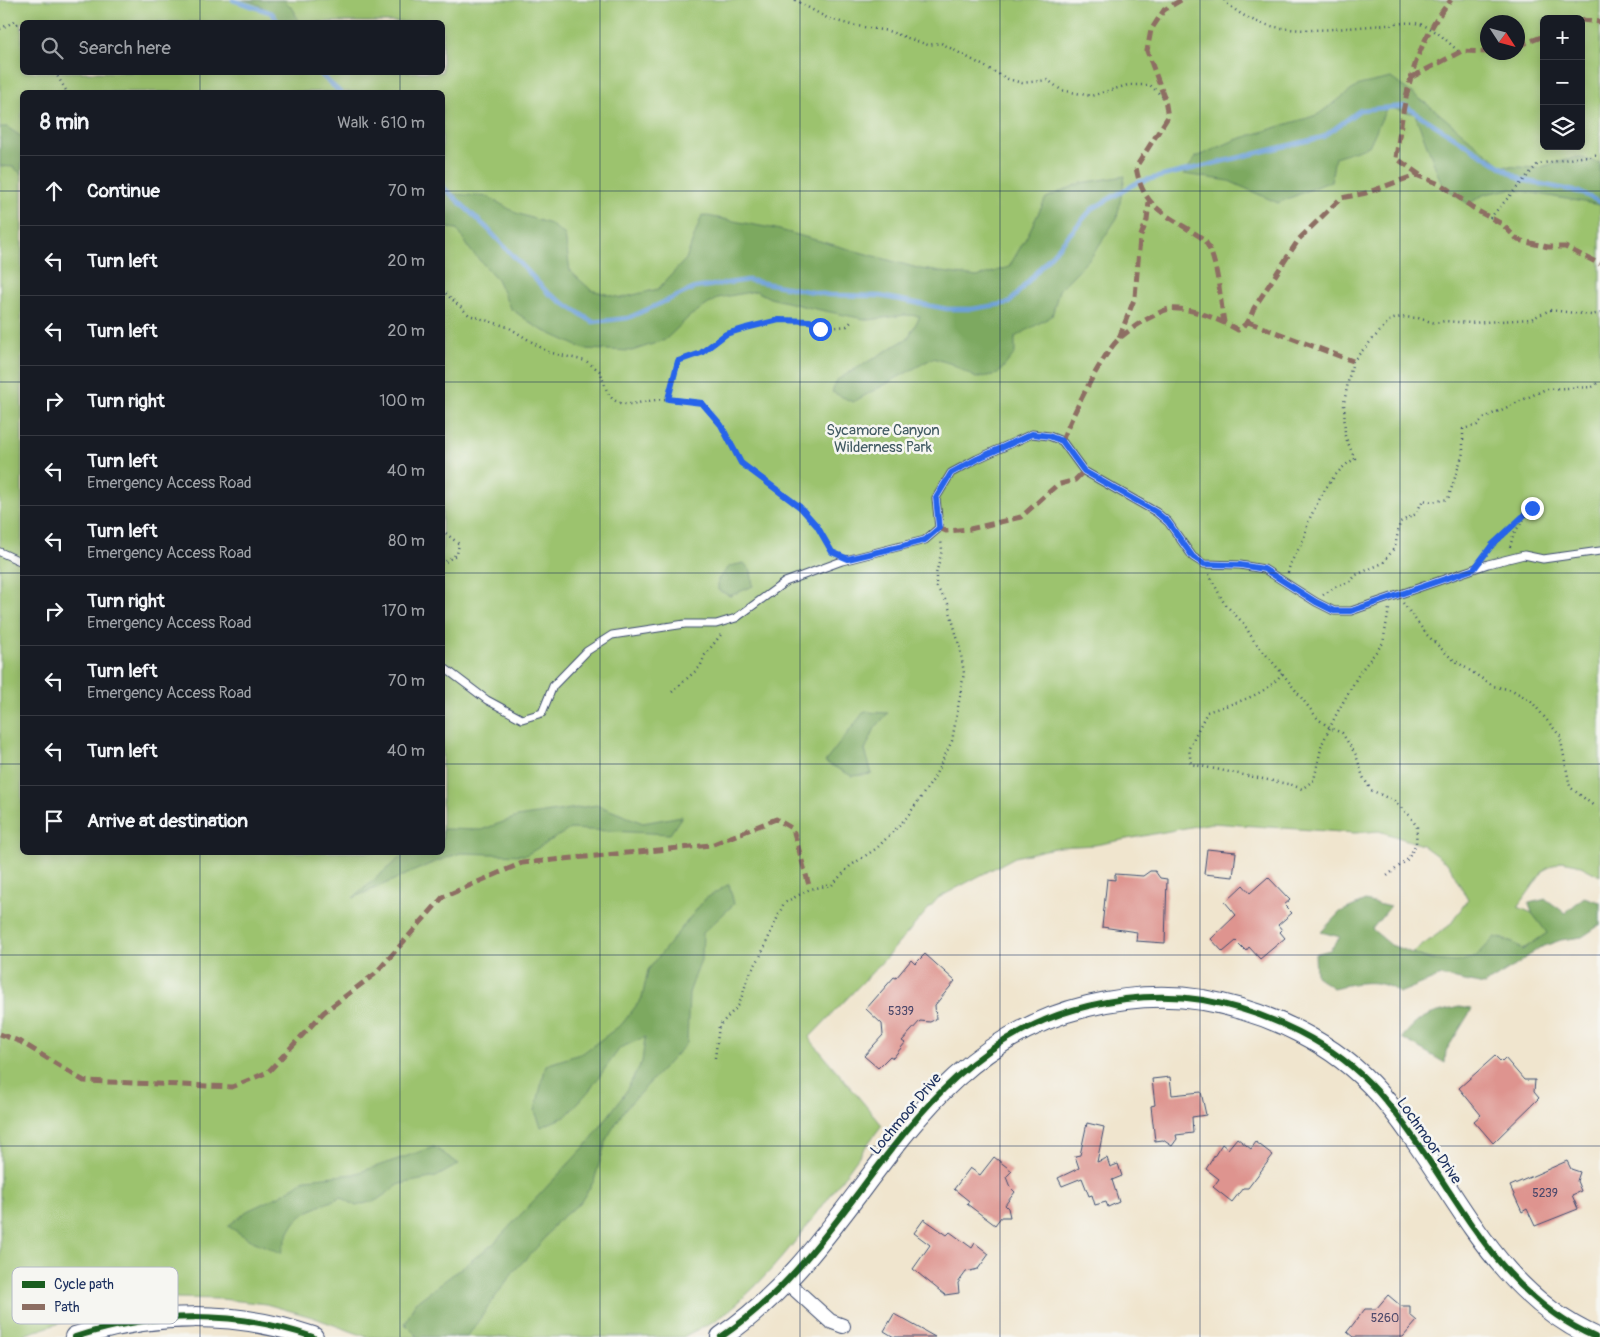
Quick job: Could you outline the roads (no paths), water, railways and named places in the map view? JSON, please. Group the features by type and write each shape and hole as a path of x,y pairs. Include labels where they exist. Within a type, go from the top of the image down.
{"street":[{"name":"Lochmoor Drive","path":"721,1337 755,1312 787,1282 928,1104 967,1066 992,1047 1026,1028 1074,1009 1129,999 1179,998 1222,1004 1270,1018 1326,1048 1359,1072 1406,1126 1469,1223 1505,1269 1552,1311 1577,1328 1595,1337"},
{"path":"787,1282 830,1321 843,1326"},
{"path":"178,1317 201,1316 262,1322 313,1337"},
{"path":"74,1337 124,1324"}],"lane":[{"path":"445,668 487,700 522,719 542,713 553,686 587,651 612,635 685,624 716,624 736,618 785,582 848,559 925,540 939,528 936,498 951,473 1032,434 1049,436 1062,441 1084,471 1156,512 1168,522 1193,557 1204,564 1240,565 1264,569 1316,602 1334,611 1351,611 1474,569 1524,555 1543,558 1572,556 1600,551"},
{"path":"0,552 20,561"}],"waterway":[{"path":"233,0 272,13 277,20"},
{"path":"321,75 338,90"},
{"path":"445,189 487,228 548,293 593,322 628,318 695,288 748,280 829,295 880,296 947,309 972,309 1009,303 1092,209 1138,182 1323,137 1360,110 1405,106 1522,180 1579,192 1600,202"}],"park label":[{"name":"Sycamore Canyon Wilderness Park","path":"883,438"}]}
